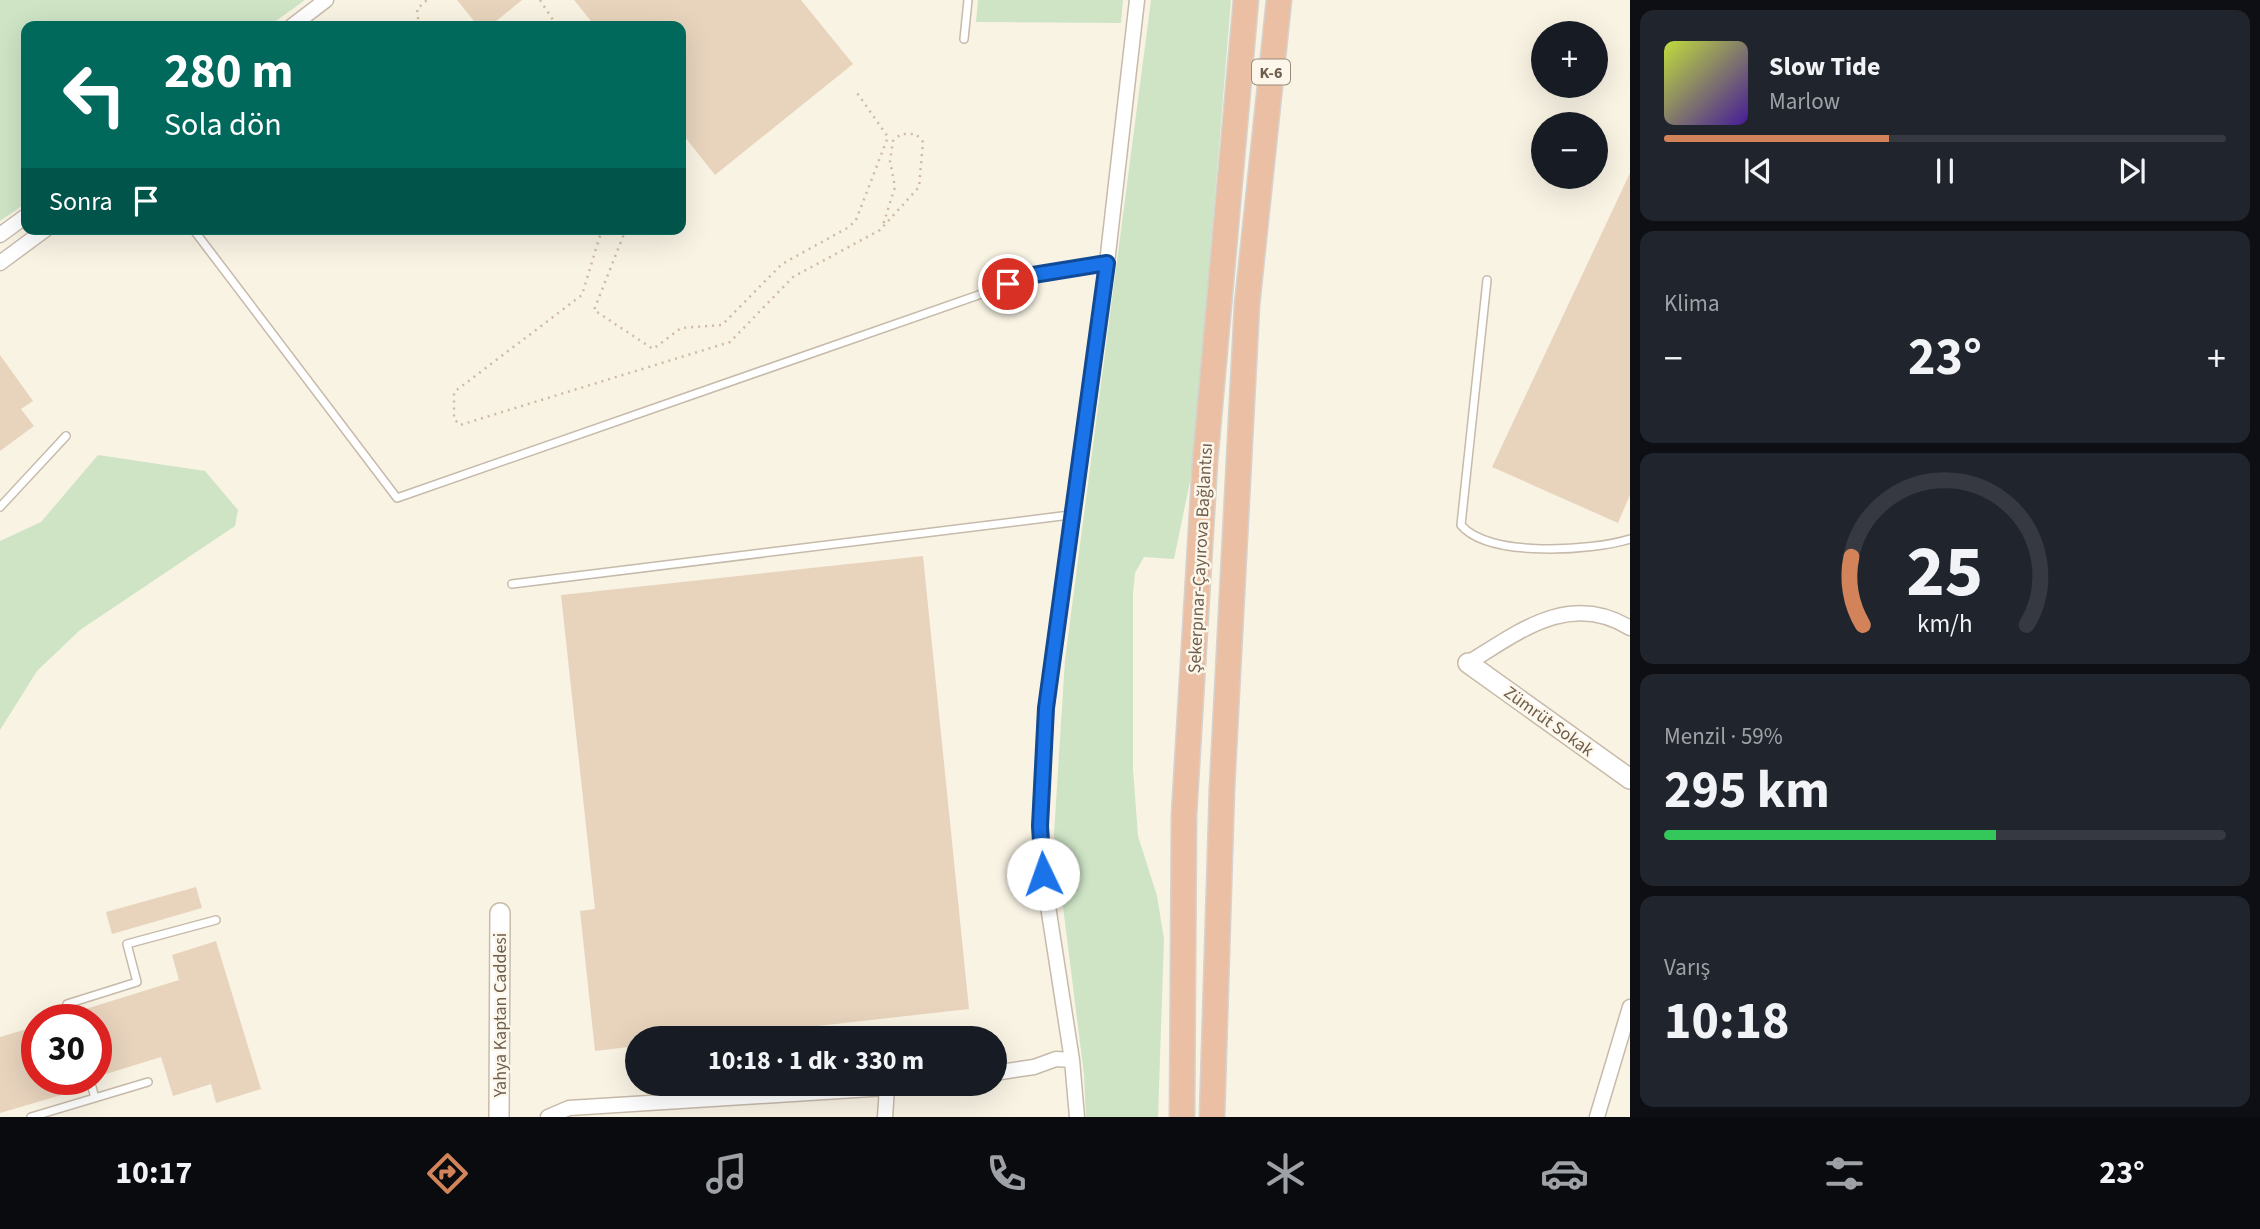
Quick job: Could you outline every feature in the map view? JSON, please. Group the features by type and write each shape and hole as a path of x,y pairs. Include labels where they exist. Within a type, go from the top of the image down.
{"highway":[{"name":"Şekerpınar-Çayırova Bağlantısı","path":"1182,1117 1184,815 1205,461 1246,0"},
{"name":"K-6","path":"1263,144 1271,0"},
{"name":"K-6","path":"1263,144 1279,0"},
{"name":"Şekerpınar-Çayırova Bağlantısı","path":"1212,1117 1222,802 1247,304 1263,144"}],"street":[{"path":"299,21 327,0"},
{"path":"1077,1117 1072,1059 1043,874 1040,826 1046,708 1070,515 1107,263 1137,0"},
{"path":"0,235 21,220"},
{"path":"0,262 38,235"},
{"path":"1468,663 1509,637 1566,612 1591,611 1628,623"},
{"name":"Zümrüt Sokak","path":"1468,663 1630,779"},
{"name":"Yahya Kaptan Caddesi","path":"499,1117 500,913"},
{"path":"1597,1117 1630,1007"},
{"path":"1007,1071 1034,1068 1056,1059 1072,1059"},
{"path":"548,1117 569,1108 760,1096"},
{"path":"885,1117 886,1096"}],"lane":[{"path":"964,39 968,0"},
{"path":"198,235 397,498 1033,275 1107,263"},
{"path":"1487,280 1461,524 1469,534 1499,543 1551,549 1611,545 1630,539"},
{"path":"0,507 66,436"},
{"path":"512,584 1070,515"},
{"path":"67,1004 137,982 127,944 216,920"},
{"path":"31,1117 148,1082"}],"path":[{"path":"418,21 416,9 427,0"},
{"path":"540,0 554,21"},
{"path":"624,235 594,310 653,349 681,328 722,325 782,264 849,227 856,220 888,137 855,90"},
{"path":"600,235 582,295 454,392 454,419 460,425 730,342 793,277 883,225 919,187 923,142 916,134 901,134 893,141 890,161 895,187 883,225"}],"green space":[{"path":"0,0 305,0 276,21 21,21 21,206 0,221"},
{"path":"978,0 1123,0 1121,23 976,22"},
{"path":"1151,0 1231,0 1193,467 1174,559 1144,557 1135,573 1133,593 1133,769 1138,836 1157,896 1164,939 1158,1117 1086,1117 1084,1075 1054,834 1065,660"},
{"path":"98,455 205,471 238,510 235,526 80,630 37,671 0,730 0,541 41,522"}],"building":[{"path":"457,0 522,0 496,21 474,21"},
{"path":"574,0 801,0 853,64 715,175 686,138 686,21 591,21"},
{"path":"1630,173 1630,495 1618,523 1492,467"},
{"path":"0,355 33,401 21,409 34,426 0,451"},
{"path":"923,556 969,1009 817,1026 625,1026 625,1047 595,1051 580,911 595,909 561,595"},
{"path":"196,887 202,908 112,934 106,912"},
{"path":"216,941 261,1089 216,1103 211,1084 173,1096 161,1057 112,1072 112,1004 102,1004 179,980 172,955"},
{"path":"21,1031 21,1095 62,1095 0,1113 0,1037"}],"route":[{"path":"1008,284 1033,275 1107,263 1070,515 1046,708 1040,826 1043,874"}]}
